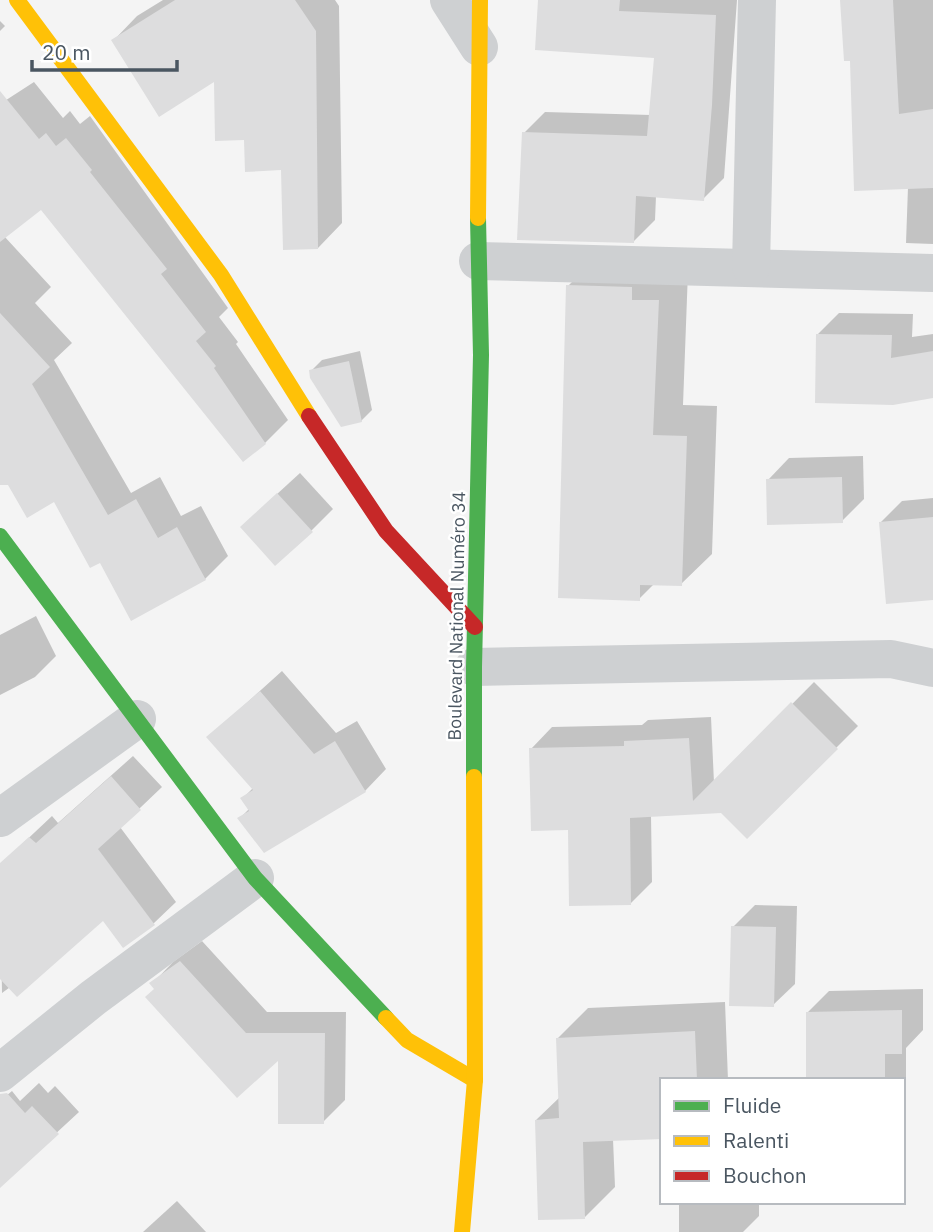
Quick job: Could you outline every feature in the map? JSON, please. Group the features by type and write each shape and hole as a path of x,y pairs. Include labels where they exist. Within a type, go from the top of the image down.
{"street":[{"path":"17,0 221,275 332,454 386,531 475,627"},
{"path":"449,0 479,47"},
{"name":"Boulevard National Numéro 34","path":"462,1232 475,1080 474,667 481,355 478,261 480,0"},
{"path":"751,267 757,0"},
{"path":"478,261 933,272"},
{"path":"0,536 256,878 407,1040 475,1080"},
{"path":"474,667 891,659 933,667"},
{"path":"0,818 137,719"},
{"path":"0,1073 93,998 256,878"}],"building":[{"path":"175,0 295,0 316,31 318,249 283,250 281,170 245,172 244,140 215,141 214,82 159,117 111,40"},
{"path":"538,0 620,0 619,11 716,15 704,201 636,196 634,243 517,240 522,132 647,136 654,58 535,50"},
{"path":"840,0 893,0 899,114 933,109 933,188 854,191 850,61 844,61"},
{"path":"0,91 39,139 46,133 56,146 66,138 167,269 161,274 206,332 196,341 216,366 214,368 266,444 243,462 41,210 0,242"},
{"path":"566,285 632,287 632,300 659,300 653,435 687,436 682,586 640,585 640,601 558,598"},
{"path":"0,313 50,367 32,384 108,515 136,499 158,538 177,527 206,580 131,621 100,563 90,568 54,502 27,518 8,485 0,485"},
{"path":"816,334 892,335 891,358 933,351 933,398 893,405 815,403"},
{"path":"349,361 362,422 341,427 310,378 309,370"},
{"path":"842,477 843,523 767,525 766,479"},
{"path":"277,493 313,532 275,566 240,527"},
{"path":"933,517 933,600 886,604 879,522"},
{"path":"260,691 314,754 335,741 366,792 264,853 237,818 249,811 240,798 253,790 206,737"},
{"path":"791,702 838,749 747,839 721,813 630,818 631,905 569,906 568,830 531,831 529,748 624,746 624,741 689,738 693,801"},
{"path":"111,776 141,810 98,849 155,925 123,948 103,921 17,997 0,979 0,863 29,837 36,843"},
{"path":"731,926 776,927 774,1007 729,1006"},
{"path":"180,961 246,1033 325,1033 324,1124 278,1124 278,1061 237,1098 145,997 154,989 149,983"},
{"path":"902,1010 902,1054 885,1054 885,1078 806,1078 806,1012"},
{"path":"695,1031 697,1078 660,1078 660,1139 583,1142 585,1219 538,1220 535,1120 559,1118 556,1038"},
{"path":"7,1093 25,1113 32,1106 59,1134 0,1188 0,1094"}],"traffic: fast":[{"path":"474,777 481,355 478,218"},
{"path":"0,536 255,878 386,1018"}],"traffic: slow":[{"path":"17,0 221,275 309,416"},
{"path":"478,218 480,0"},
{"path":"462,1232 475,1080 474,777"},
{"path":"386,1018 407,1040 475,1080"}],"traffic: jam":[{"path":"309,416 386,531 475,627"}]}
